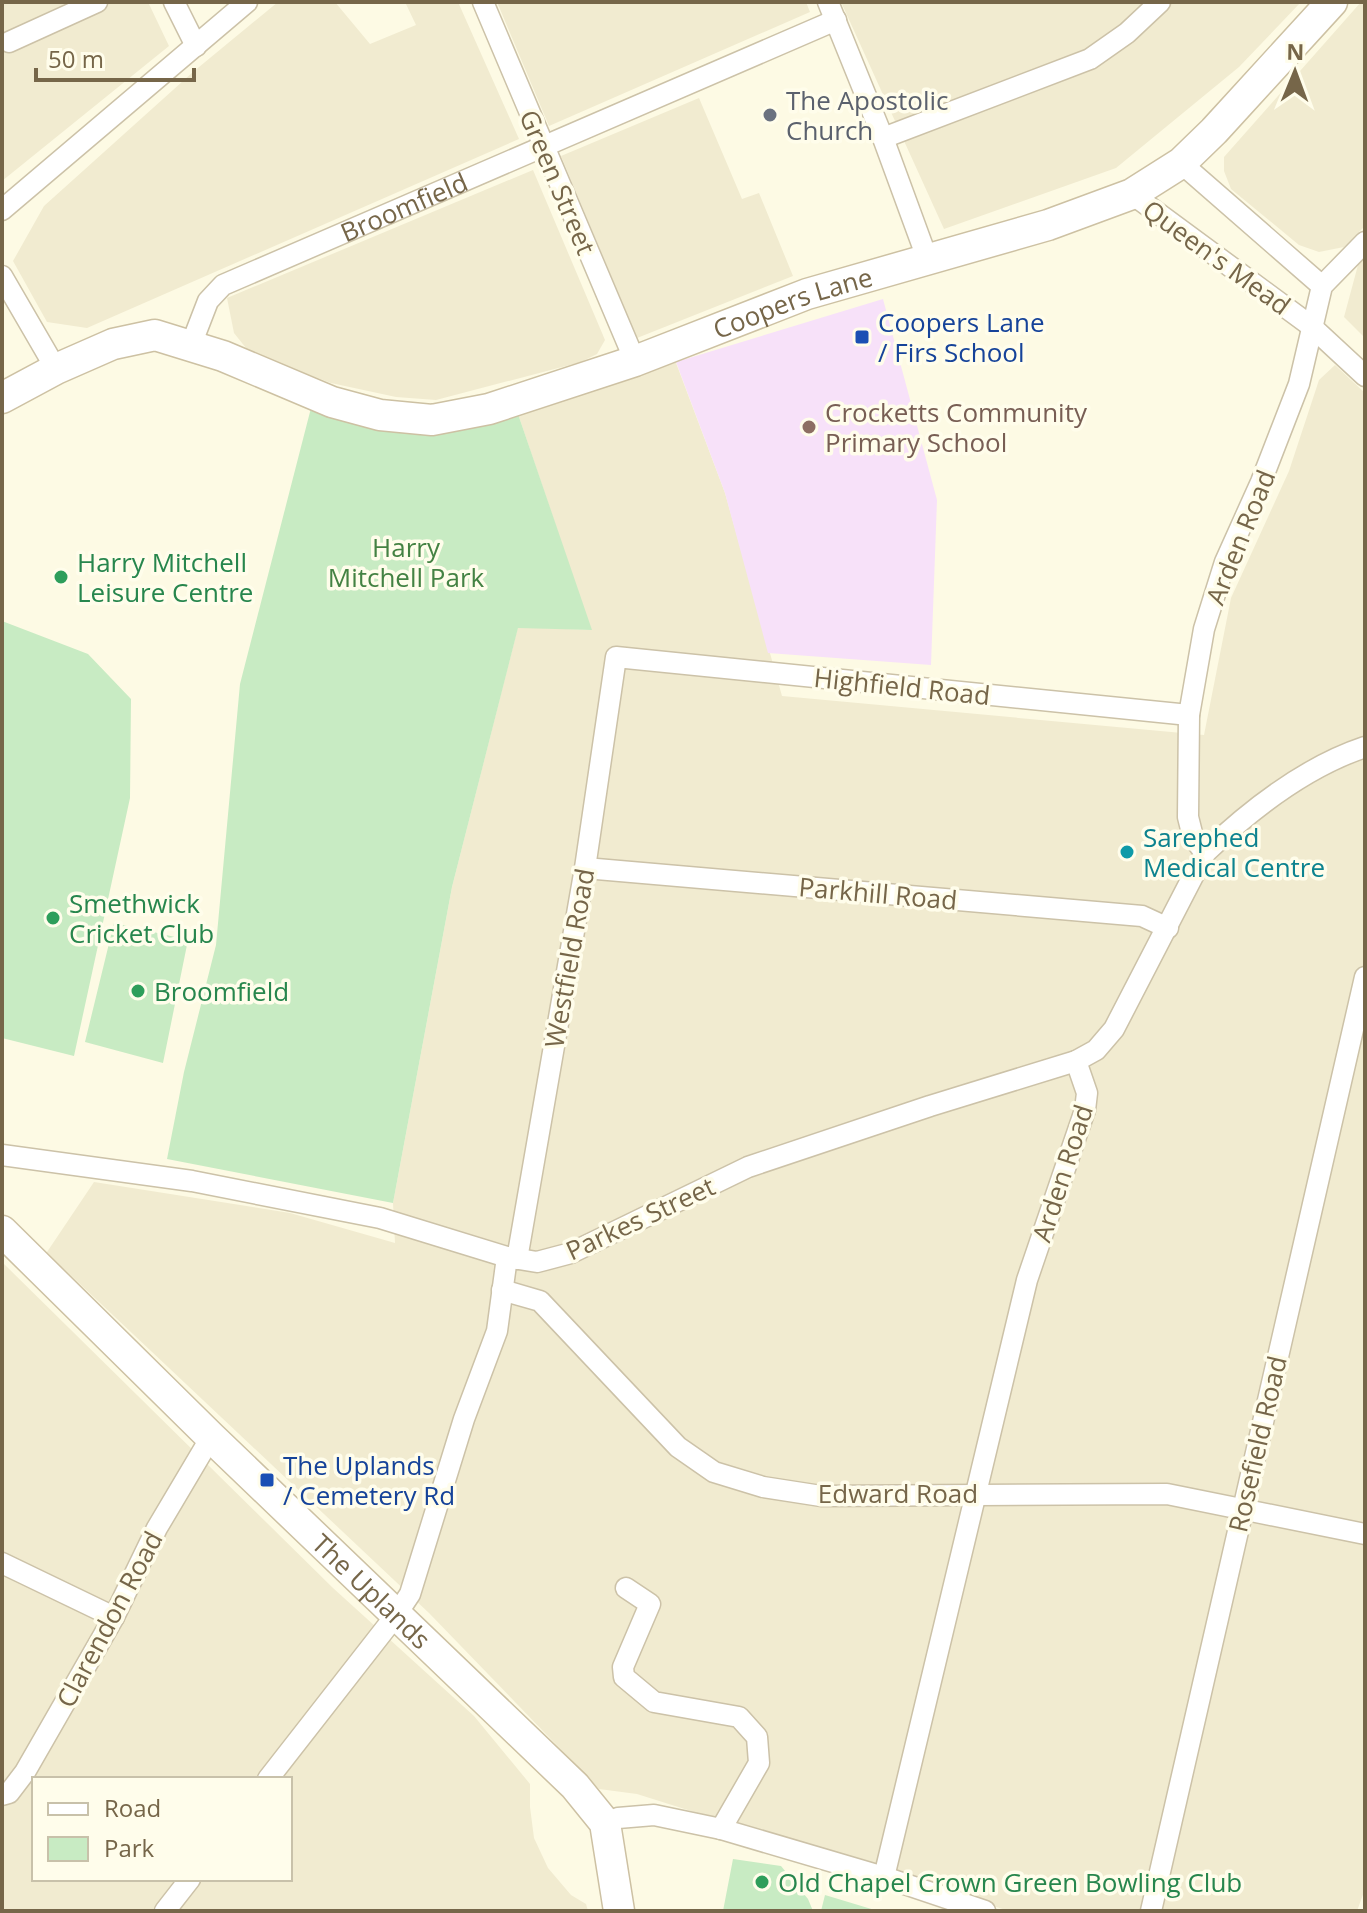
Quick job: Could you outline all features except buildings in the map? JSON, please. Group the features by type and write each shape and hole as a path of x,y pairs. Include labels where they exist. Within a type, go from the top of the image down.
{"street":[{"path":"9,42 97,2"},
{"path":"174,2 196,46"},
{"path":"2,210 247,2"},
{"name":"Green Street","path":"483,2 635,361"},
{"name":"Coopers Lane","path":"191,345 332,402 380,415 432,420 489,409 635,361 807,294 1048,225 1132,194 1181,163 1332,2"},
{"path":"883,138 1090,59 1127,33 1149,5"},
{"path":"832,11 927,258"},
{"name":"Broomfield","path":"191,345 208,301 223,285 542,146 832,11"},
{"name":"Queen's Mead","path":"1132,194 1311,326 1322,286 1181,163"},
{"path":"1322,286 1365,242"},
{"path":"2,276 56,369"},
{"path":"1311,326 1365,376"},
{"name":"Arden Road","path":"1205,853 1193,837 1188,817 1189,715 1204,629 1225,562 1299,384 1311,326"},
{"path":"2,398 56,369 113,344 155,335 191,345"},
{"name":"Highfield Road","path":"616,657 1189,715"},
{"name":"Westfield Road","path":"497,1331 502,1290 512,1258 585,868 616,657"},
{"path":"1076,1061 1096,1050 1114,1029 1205,853 1243,816 1299,779 1346,753 1365,747"},
{"name":"Parkhill Road","path":"585,868 1142,916 1168,928"},
{"name":"Rosefield Road","path":"1151,1911 1365,977"},
{"name":"Arden Road","path":"884,1877 1027,1280 1085,1110 1087,1093 1076,1061"},
{"name":"Parkes Street","path":"3,1157 192,1181 380,1218 512,1258 537,1262 571,1253 748,1167 1076,1061"},
{"name":"The Uplands","path":"2,1232 575,1786 605,1823 619,1911"},
{"path":"270,1777 410,1594 464,1419 497,1331 548,1259"},
{"name":"Edward Road","path":"502,1290 540,1301 678,1447 714,1472 763,1487 821,1496 1167,1494 1365,1534"},
{"name":"Clarendon Road","path":"2,1795 9,1793 25,1772 114,1617 157,1528 211,1437"},
{"path":"2,1563 114,1617"},
{"path":"626,1588 650,1604 623,1667 624,1677 654,1702 739,1717 757,1737 759,1763 721,1829"},
{"path":"605,1823 618,1818 654,1815 721,1829 884,1877 985,1911"},
{"path":"165,1911 188,1881"}],"shaded area":[{"path":"2,2 148,2 169,46 2,181"},
{"path":"278,2 335,2 370,44 416,25 405,2 458,2 519,139 87,328 47,322 13,261 44,206 193,72"},
{"path":"497,2 806,2 810,12 549,126"},
{"path":"841,2 1301,2 1239,67 1116,168 944,229"},
{"path":"1361,2 1365,2 1365,226 1344,247 1319,252 1299,245 1231,189 1224,171 1224,157"},
{"path":"699,98 742,199 759,193 793,276 637,338 561,156"},
{"path":"533,170 605,340 597,354 581,362 436,400 396,397 331,383 261,357 246,348 234,333 227,298"},
{"path":"1365,258 1365,338 1344,317 1358,265"},
{"name":"Crocketts Community Primary School","path":"883,299 937,500 931,665 768,653 725,493 676,362"},
{"path":"670,347 725,493 782,696 1204,735 1231,598 1289,471 1319,380 1335,365 1365,393 1365,1889 1357,1911 1009,1911 637,1794 599,1789 429,1613 64,1269 45,1255 94,1182 290,1213 395,1243 393,1203 452,887 518,627 591,630 518,414"},
{"path":"2,1262 333,1588 474,1716 530,1784 534,1838 548,1868 571,1895 586,1904 588,1911 2,1911"}],"green space":[{"name":"Harry Mitchell Park","path":"311,408 518,414 592,630 518,628 452,887 393,1203 167,1159 184,1072 216,945 240,684"},
{"name":"Smethwick Cricket Club","path":"2,621 88,654 131,699 130,798 74,1056 2,1038"},
{"name":"Broomfield","path":"114,923 188,940 163,1063 85,1042"},
{"name":"Old Chapel Crown Green Bowling Club","path":"733,1859 781,1866 808,1899 813,1911 723,1911"},
{"path":"825,1895 878,1911 821,1911"}],"place":[{"name":"The Apostolic Church","path":"770,115"},
{"name":"Coopers Lane / Firs School","path":"862,337"},
{"name":"Crocketts Community Primary School","path":"809,427"},
{"name":"Harry Mitchell Leisure Centre","path":"61,577"},
{"name":"Sarephed Medical Centre","path":"1127,852"},
{"name":"Smethwick Cricket Club","path":"53,918"},
{"name":"Broomfield","path":"138,991"},
{"name":"The Uplands / Cemetery Rd","path":"267,1480"},
{"name":"Old Chapel Crown Green Bowling Club","path":"762,1882"}]}
